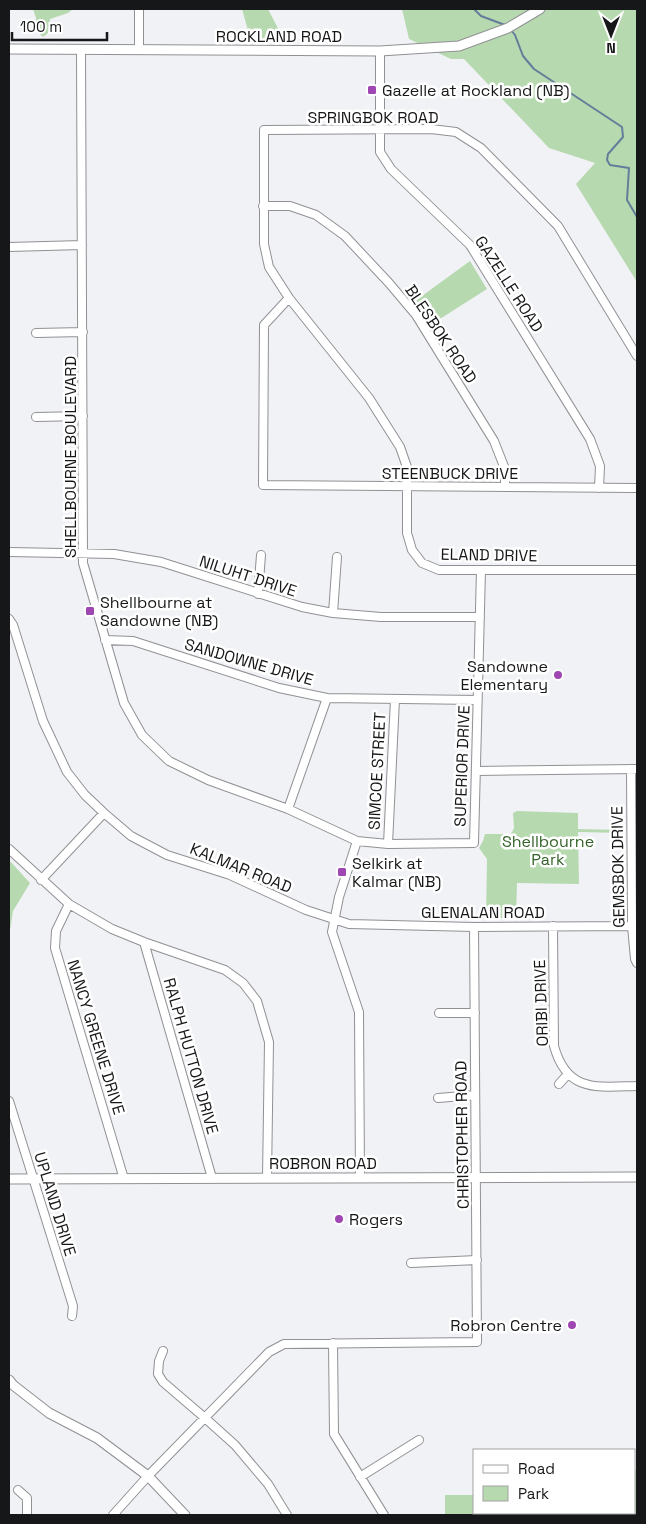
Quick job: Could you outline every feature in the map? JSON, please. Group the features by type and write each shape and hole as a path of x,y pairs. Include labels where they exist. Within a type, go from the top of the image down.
{"street":[{"path":"139,9 139,50"},
{"name":"ROCKLAND ROAD","path":"9,50 380,51 459,46 508,28 540,9"},
{"name":"SHELLBOURNE BOULEVARD","path":"81,50 84,563 124,703 142,735 169,761 208,780 288,809 357,841 388,844 474,843"},
{"name":"GAZELLE ROAD","path":"380,51 380,152 391,169 470,245 590,439 600,466 599,488"},
{"name":"SPRINGBOK ROAD","path":"289,298 269,267 264,244 264,130 431,129 456,132 481,148 558,226 637,356"},
{"name":"BLESBOK ROAD","path":"264,206 290,206 316,215 345,236 390,282 416,315 494,441 505,469 505,487"},
{"path":"9,247 82,245"},
{"name":"STEENBUCK DRIVE","path":"289,298 264,325 263,485 637,488"},
{"name":"ELAND DRIVE","path":"289,298 369,398 400,446 407,467 407,533 412,550 422,563 439,570 637,570"},
{"path":"36,333 82,332"},
{"path":"36,417 83,416"},
{"name":"NILUHT DRIVE","path":"9,552 114,554 161,562 302,608 381,617 480,617"},
{"path":"258,594 261,555"},
{"path":"333,612 337,557"},
{"name":"SUPERIOR DRIVE","path":"474,843 481,570"},
{"name":"KALMAR ROAD","path":"9,619 13,625 43,721 67,772 85,795 104,813 131,836 167,855 230,875 306,910 335,919"},
{"name":"SANDOWNE DRIVE","path":"105,640 133,641 279,688 327,698 478,700"},
{"path":"288,809 327,698"},
{"name":"SIMCOE STREET","path":"388,844 395,699"},
{"path":"476,771 634,769"},
{"name":"GEMSBOK DRIVE","path":"634,769 632,926 637,963"},
{"path":"42,880 104,813"},
{"path":"357,841 339,897 332,932 358,1012 360,1178"},
{"path":"9,849 69,904 112,929 225,970 244,982 256,1001 269,1042 267,1178"},
{"name":"NANCY GREENE DRIVE","path":"69,904 56,931 55,948 124,1179"},
{"name":"GLENALAN ROAD","path":"335,919 349,924 474,927 632,926"},
{"name":"ORIBI DRIVE","path":"553,926 554,1046 558,1060 568,1074"},
{"name":"CHRISTOPHER ROAD","path":"333,1343 477,1342 474,927"},
{"name":"RALPH HUTTON DRIVE","path":"144,942 212,1178"},
{"path":"438,1013 474,1013"},
{"path":"559,1084 568,1074 580,1083 595,1086 637,1086"},
{"path":"438,1098 475,1095"},
{"name":"UPLAND DRIVE","path":"9,1101 73,1306 72,1316"},
{"name":"ROBRON ROAD","path":"9,1179 637,1177"},
{"path":"411,1263 477,1260"},
{"path":"113,1515 148,1476 269,1352 284,1344 333,1343 334,1434 384,1515"},
{"path":"163,1351 158,1374 163,1382 235,1445 262,1478 287,1515"},
{"path":"9,1380 49,1413 97,1438 148,1476 185,1515"},
{"path":"360,1476 419,1440"},
{"path":"18,1490 27,1498 27,1515"}],"green space":[{"path":"33,9 73,9 68,13 50,19 48,33 43,37 37,31"},
{"path":"242,9 268,9 284,40 258,39 255,34 249,34"},
{"path":"402,9 637,9 637,282 576,184 595,163 549,148 464,59 451,59 409,39"},
{"path":"470,261 487,289 432,324 415,301"},
{"name":"Shellbourne Park","path":"517,811 578,813 578,829 622,830 623,833 578,832 579,884 517,883 516,918 486,918 487,859 479,848 485,834 511,834 514,828 513,813"},
{"path":"9,860 30,883 13,911 9,936"},
{"path":"637,1470 637,1515 445,1515 445,1495 473,1495 473,1514 636,1514"}],"waterway":[{"path":"474,9 481,16 505,25"},
{"path":"511,30 515,35 523,56 534,69 622,127 623,137 608,154 607,160 610,165 629,168 627,200 637,217 637,225"}],"place":[{"name":"Gazelle at Rockland (NB)","path":"372,90"},
{"name":"Shellbourne at Sandowne (NB)","path":"90,611"},
{"name":"Sandowne Elementary","path":"558,675"},
{"name":"Selkirk at Kalmar (NB)","path":"342,872"},
{"name":"Rogers","path":"339,1219"},
{"name":"Robron Centre","path":"572,1325"}]}
